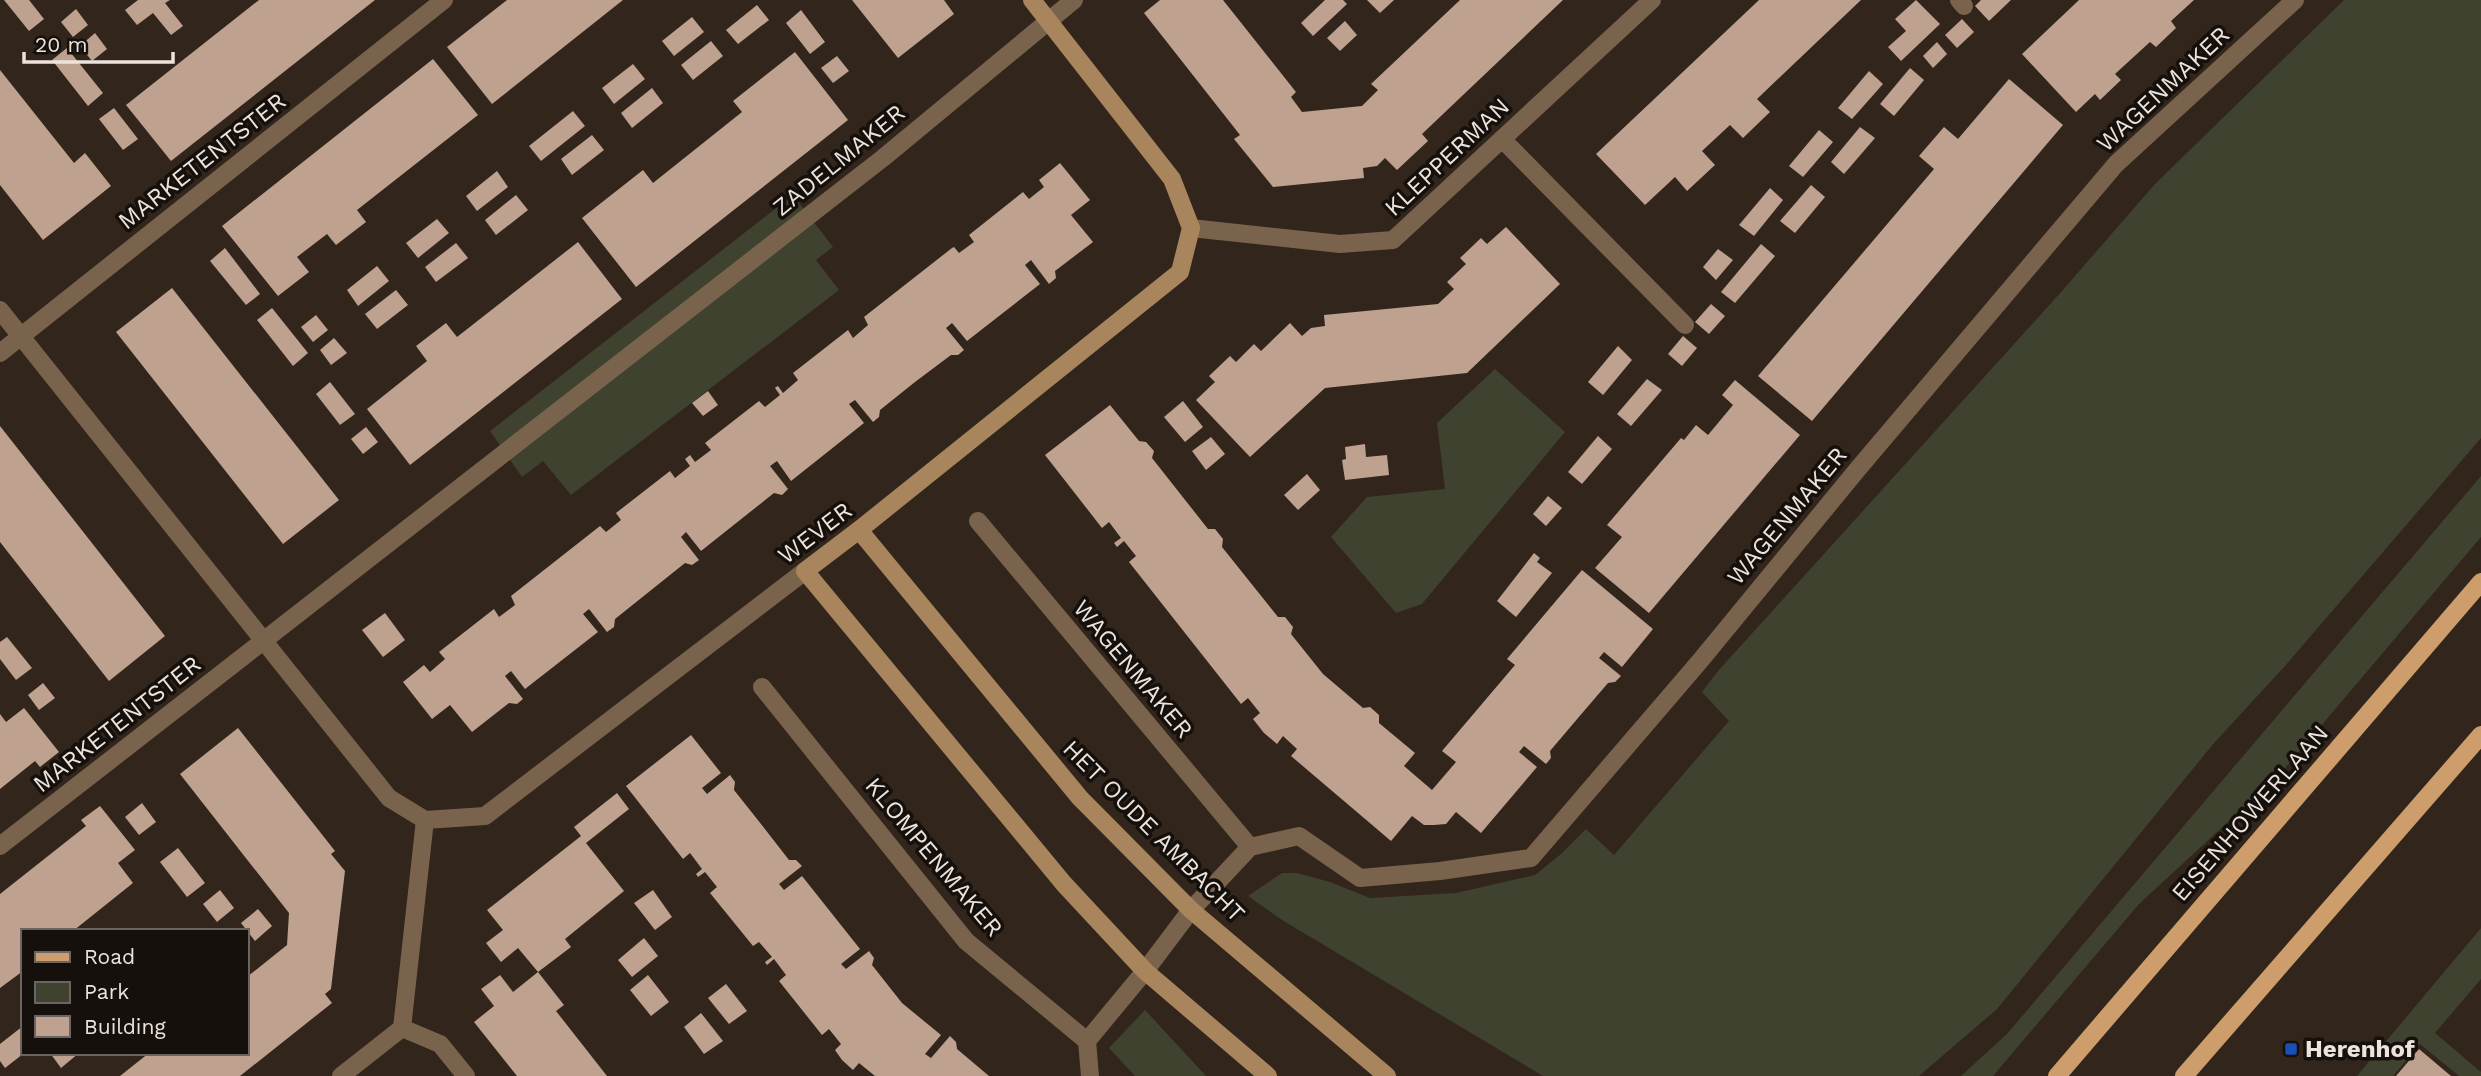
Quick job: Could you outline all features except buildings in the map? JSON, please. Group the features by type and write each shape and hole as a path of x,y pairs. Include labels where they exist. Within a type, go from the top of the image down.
{"main road":[{"name":"EISENHOWERLAAN","path":"2057,1076 2481,582"},
{"path":"2184,1076 2481,735"}],"street":[{"name":"MARKETENTSTER","path":"0,353 444,0"},
{"path":"1032,0 1172,179 1191,228"},
{"name":"ZADELMAKER","path":"658,334 883,158 1074,0"},
{"name":"KLEPPERMAN","path":"1191,228 1340,244 1393,240 1652,0"},
{"name":"WAGENMAKER","path":"978,521 1250,847 1299,836 1360,878 1440,872 1531,858 1700,661 1857,470 2116,164 2295,0"},
{"path":"1502,139 1685,324"},
{"name":"WEVER","path":"425,820 485,816 859,530 1180,272 1191,228"},
{"path":"0,310 389,798 425,820 401,1028 341,1076"},
{"name":"MARKETENTSTER","path":"0,846 658,334"},
{"name":"HET OUDE AMBACHT","path":"859,530 1080,798 1191,910 1387,1076"},
{"path":"805,571 1065,884 1145,971 1268,1076"},
{"name":"KLOMPENMAKER","path":"762,687 966,941 1087,1041"},
{"path":"1090,1076 1087,1041 1191,910 1250,847"},
{"path":"401,1028 440,1044 466,1076"}],"green space":[{"path":"2344,0 2481,0 2481,438 2285,666 2214,743 1997,1009 1919,1076 1543,1076 1282,920 1248,896 1282,873 1297,873 1330,882 1370,898 1456,893 1535,875 1586,829 1614,855 1729,721 1702,692 1718,671 2062,291 2155,184"},
{"path":"793,195 833,247 816,260 839,290 571,495 543,461 522,477 490,431"},
{"path":"1495,369 1565,432 1422,604 1396,613 1331,537 1367,497 1445,489 1437,423"},
{"path":"2481,476 2481,537 2281,773 2139,904 1993,1076 1961,1076 2007,1034"},
{"path":"2481,928 2481,979 2435,1033 2481,1072 2481,1076 2459,1076 2420,1044 2393,1076 2357,1076"},
{"path":"1145,1010 1206,1076 1135,1076 1109,1048"}],"place":[{"name":"Herenhof","path":"2291,1049"}]}
